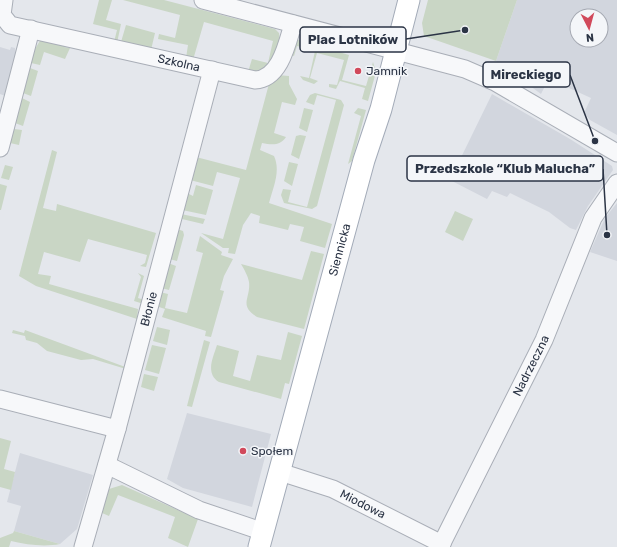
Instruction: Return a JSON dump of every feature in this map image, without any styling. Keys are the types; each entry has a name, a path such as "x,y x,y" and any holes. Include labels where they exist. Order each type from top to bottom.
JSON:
{"main road":[{"name":"Siennicka","path":"261,539 364,160 380,116 409,0"}],"street":[{"name":"Szkolna","path":"4,0 1,11 6,22 10,24 255,80 267,77 278,66 293,24"},
{"path":"203,0 479,74 617,153"},
{"path":"0,148 31,29"},
{"name":"Błonie","path":"82,547 117,429 212,70"},
{"name":"Nadrzeczna","path":"441,545 544,340 593,218 617,183"},
{"path":"0,399 117,429"},
{"path":"107,465 261,539"},
{"name":"Miodowa","path":"280,472 333,490 441,545"}],"shaded area":[{"path":"517,0 617,0 617,135 590,120 584,113 591,98 569,88 547,82 541,94 496,61"},
{"path":"0,47 10,50 11,47 15,48 17,60 8,97 0,94"},
{"path":"492,94 570,139 612,166 613,170 588,206 576,230 570,228 549,212 510,193 507,197 492,191 487,199 450,180"},
{"path":"617,203 617,261 590,252 605,218"},
{"path":"187,413 271,434 252,507 183,488 167,479"},
{"path":"20,453 93,475 77,529 60,544 14,531 21,506 7,502"}],"green space":[{"path":"99,0 112,0 106,20 121,24 117,43 114,42 117,30 93,24"},
{"path":"123,0 164,0 275,29 279,33 279,44 277,50 268,63 273,41 204,22 193,60 186,58 188,45 158,39 159,34 175,38 180,15"},
{"path":"428,0 517,0 496,61 424,36 422,23"},
{"path":"126,25 155,33 151,50 121,42"},
{"path":"41,39 65,40 64,47 70,48 65,59 44,52 40,65 31,63 35,49"},
{"path":"296,39 349,55 342,80 366,86 373,62 376,72 368,101 362,99 365,88 340,81 336,89 329,87 329,84 337,85 344,60 317,53 310,78 318,81 314,84 303,80 300,76 309,78 315,51 297,46 294,56 288,54"},
{"path":"252,59 268,63 259,73 248,72"},
{"path":"30,68 38,71 31,96 23,93"},
{"path":"277,75 289,76 289,84 297,99 295,105 282,102 274,133 286,137 284,140 276,144 262,143 260,150 274,156 276,162 276,180 269,203 332,224 325,248 300,241 304,227 290,224 288,230 259,223 260,216 251,213 243,225 235,254 228,253 229,248 223,248 201,233 223,239 240,178 217,172 213,186 190,180 196,157 246,170 270,80"},
{"path":"315,93 341,100 344,105 317,206 312,209 284,203 281,195 283,189 291,190 288,202 307,207 336,100 317,95 314,105 306,102 310,95"},
{"path":"22,98 30,102 23,126 15,123"},
{"path":"304,108 313,110 307,132 299,128"},
{"path":"358,108 366,110 352,161 348,164 361,116 354,113"},
{"path":"14,129 22,130 19,145 10,143"},
{"path":"296,136 306,136 299,159 291,155"},
{"path":"52,150 57,152 43,208 56,211 57,204 156,233 146,267 140,266 145,263 147,255 88,239 80,262 44,252 38,274 51,276 49,284 138,309 137,319 36,286 19,276"},
{"path":"289,162 298,164 292,186 284,181"},
{"path":"5,165 13,167 9,180 1,178"},
{"path":"0,184 7,186 1,210 0,210"},
{"path":"196,185 213,190 206,215 182,210 187,193 193,196"},
{"path":"455,211 473,219 463,241 445,232"},
{"path":"181,214 205,219 203,224 182,219 180,217"},
{"path":"177,229 183,231 184,235 177,261 169,259"},
{"path":"200,236 222,252 221,255 233,259 224,276 220,290 224,291 211,337 205,336 206,331 162,317 165,309 156,306 160,292 168,294 165,308 187,313 203,253 196,251"},
{"path":"311,251 324,254 304,329 257,317 251,313 247,305 249,282 241,264 302,280"},
{"path":"168,263 176,266 169,290 161,288"},
{"path":"138,273 144,276 138,298 148,301 147,305 134,301 141,277"},
{"path":"157,327 170,330 167,345 153,341"},
{"path":"13,330 24,333 25,330 128,368 126,369 93,359 81,360 47,351 37,343 26,340 25,336 12,333"},
{"path":"288,332 302,336 289,384 285,383 281,399 219,382 212,374 211,365 217,345 239,351 233,376 250,381 257,355 281,360"},
{"path":"204,340 210,342 192,407 187,406"},
{"path":"152,345 166,348 159,374 145,370"},
{"path":"144,374 158,377 154,391 141,387"},
{"path":"0,438 11,441 4,469 15,472 11,490 0,487"},
{"path":"122,485 198,519 188,547 168,538 175,517 118,495 109,516 102,513 109,489"},
{"path":"14,531 60,544 36,545 11,541 9,547 0,547 0,538 13,533"}],"place":[{"name":"Plac Lotników","path":"465,30"},
{"name":"Jamnik","path":"358,71"},
{"name":"Mireckiego","path":"595,141"},
{"name":"Przedszkole “Klub Malucha”","path":"607,235"},
{"name":"Społem","path":"243,451"}]}
